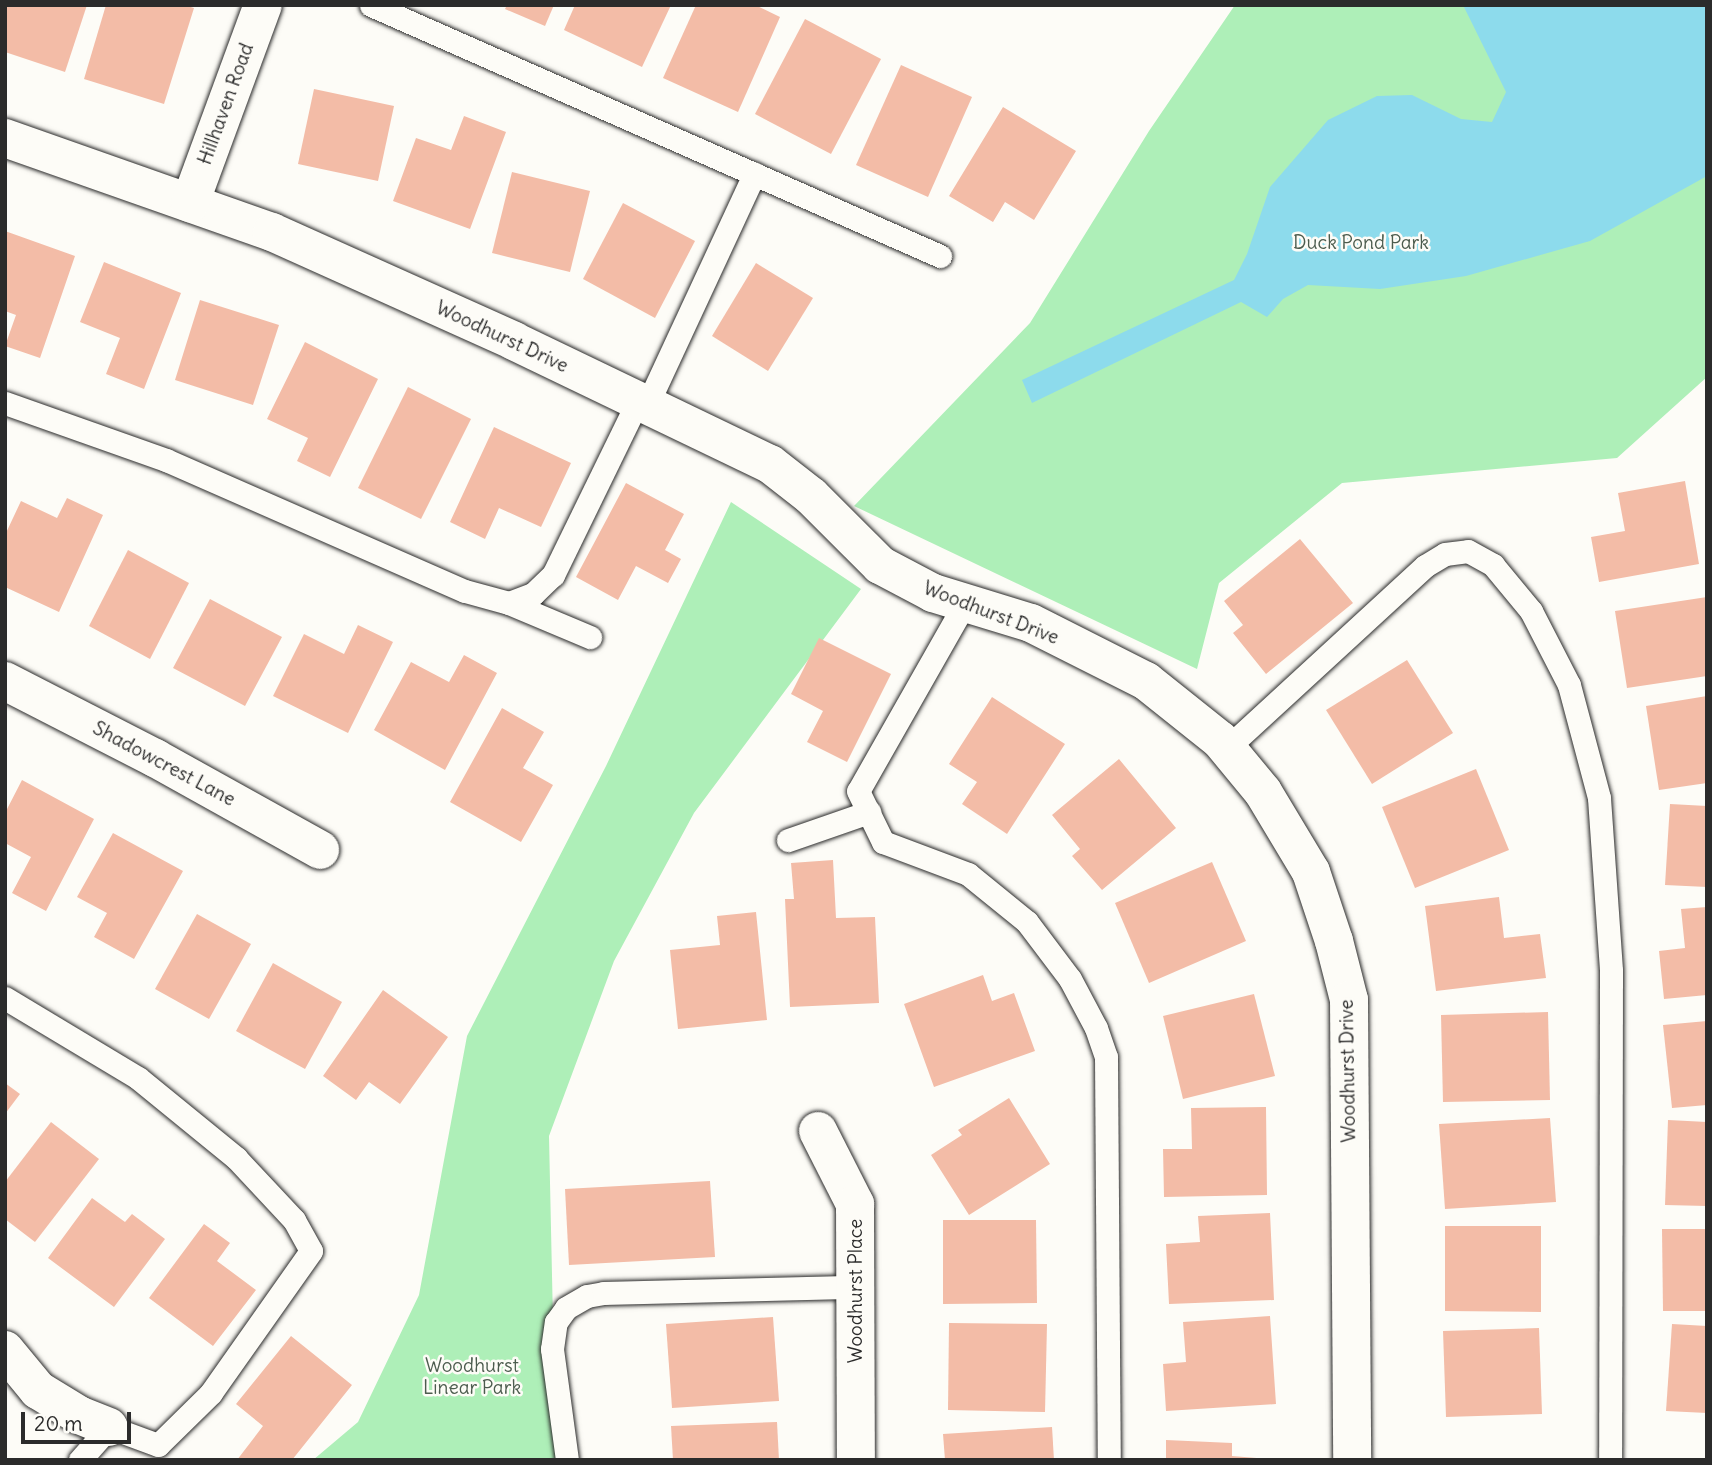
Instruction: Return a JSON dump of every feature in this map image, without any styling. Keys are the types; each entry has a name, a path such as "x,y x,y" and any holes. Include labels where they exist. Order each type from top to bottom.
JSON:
{"street":[{"name":"Hillhaven Road","path":"190,203 263,5"},
{"name":"Woodhurst Drive","path":"5,138 272,232 770,464 810,496 880,565 933,593 1031,623 1146,681 1227,748 1263,792 1311,872 1334,941 1349,1000 1352,1460"},
{"name":"Shadowcrest Lane","path":"5,681 155,758 320,849"},
{"name":"Woodhurst Place","path":"818,1131 855,1204 856,1460"},
{"path":"5,1350 38,1390 79,1415 109,1427"}],"lane":[{"path":"371,5 940,256"},
{"path":"509,603 533,594 553,575 642,403 754,174"},
{"path":"5,403 166,460 464,591 509,603 590,637"},
{"path":"1227,748 1425,566 1446,554 1468,551 1493,565 1531,611 1569,685 1599,797 1611,971 1610,1460"},
{"path":"965,603 858,790 883,842 968,874 1027,922 1070,979 1096,1028 1106,1058 1110,1460"},
{"path":"788,840 869,812"},
{"path":"5,998 138,1078 236,1158 294,1220 311,1251 211,1393 158,1446 109,1427 80,1460"},
{"path":"567,1460 552,1349 555,1322 566,1308 587,1296 604,1293 856,1287"}],"green space":[{"name":"Duck Pond Park","path":"1235,5 1707,5 1707,377 1617,458 1342,483 1219,583 1197,669 854,506 1030,323 1149,131"},
{"name":"Woodhurst Linear Park","path":"731,502 861,589 694,813 614,961 549,1136 556,1460 313,1460 358,1422 419,1295 467,1036 606,766"}],"water":[{"path":"1463,5 1707,5 1707,176 1590,241 1466,276 1380,289 1308,285 1283,299 1267,317 1241,302 1032,403 1022,380 1234,280 1247,254 1270,187 1328,120 1377,96 1412,95 1461,119 1492,122 1506,92"}],"building":[{"path":"5,5 87,5 65,72 5,52"},
{"path":"106,5 184,5 194,8 164,104 84,79"},
{"path":"507,5 554,5 545,26 505,9"},
{"path":"575,5 671,5 642,67 564,30"},
{"path":"696,5 755,5 780,17 738,112 663,78"},
{"path":"805,19 881,59 831,154 755,114"},
{"path":"901,65 972,97 928,197 856,165"},
{"path":"314,89 394,106 378,181 298,164"},
{"path":"1003,107 1076,151 1034,220 1005,202 993,222 949,196"},
{"path":"464,116 506,132 470,229 393,201 416,138 451,150"},
{"path":"512,172 590,191 570,272 492,253"},
{"path":"623,203 695,241 655,318 583,279"},
{"path":"5,231 75,256 40,358 5,346 16,315 5,311"},
{"path":"104,262 181,293 144,389 106,374 120,338 80,322"},
{"path":"756,263 813,298 768,371 712,336"},
{"path":"200,300 279,325 253,405 175,380"},
{"path":"305,342 378,379 330,477 297,461 308,438 267,419"},
{"path":"408,387 471,419 421,519 358,488"},
{"path":"494,427 571,463 541,527 499,508 485,539 450,522"},
{"path":"1685,481 1699,564 1599,582 1591,537 1625,531 1618,493"},
{"path":"626,483 684,514 665,550 681,559 668,583 636,566 618,600 576,577"},
{"path":"67,498 103,515 59,612 5,587 5,535 21,501 57,518"},
{"path":"1300,539 1353,603 1266,674 1233,633 1243,625 1224,601"},
{"path":"128,550 189,583 150,659 89,626"},
{"path":"1707,597 1707,676 1627,688 1615,611"},
{"path":"210,599 282,637 245,706 173,668"},
{"path":"358,625 393,642 348,733 273,696 304,634 344,654"},
{"path":"819,638 891,674 847,762 807,742 823,711 791,694"},
{"path":"464,655 497,673 445,770 374,730 411,662 449,682"},
{"path":"1407,660 1453,733 1372,784 1326,710"},
{"path":"1707,696 1707,783 1659,790 1646,706"},
{"path":"992,697 1065,744 1007,834 962,804 977,782 949,764"},
{"path":"502,708 544,732 523,768 553,785 521,842 450,802"},
{"path":"1119,759 1176,828 1102,890 1072,856 1080,849 1052,815"},
{"path":"1476,769 1509,850 1415,888 1382,807"},
{"path":"22,780 94,819 46,911 12,893 31,857 5,843 5,813"},
{"path":"1670,804 1707,806 1707,887 1665,885"},
{"path":"113,833 183,871 134,959 94,937 107,913 77,897"},
{"path":"833,860 836,918 875,917 879,1003 790,1007 785,899 794,899 791,863"},
{"path":"1212,862 1246,941 1149,983 1115,903"},
{"path":"1499,897 1504,938 1540,934 1546,978 1436,991 1425,906"},
{"path":"1707,907 1707,995 1664,999 1659,951 1685,948 1681,909"},
{"path":"756,912 767,1020 678,1029 670,950 720,945 717,916"},
{"path":"197,914 251,944 209,1019 155,989"},
{"path":"273,963 342,1002 305,1069 236,1031"},
{"path":"983,975 992,1001 1014,993 1035,1051 934,1087 904,1004"},
{"path":"383,990 448,1037 400,1104 369,1082 356,1100 323,1076"},
{"path":"1254,994 1275,1076 1183,1099 1163,1016"},
{"path":"1548,1012 1550,1100 1443,1102 1441,1015"},
{"path":"1707,1021 1707,1105 1672,1108 1663,1025"},
{"path":"5,1083 20,1094 5,1114"},
{"path":"1009,1098 1050,1164 969,1215 931,1155 962,1135 958,1130"},
{"path":"1266,1107 1267,1195 1164,1197 1163,1149 1192,1149 1191,1108"},
{"path":"1550,1118 1556,1202 1445,1209 1439,1124"},
{"path":"1668,1120 1707,1122 1707,1206 1665,1205"},
{"path":"51,1122 99,1159 35,1242 5,1219 5,1182"},
{"path":"710,1181 715,1257 569,1265 565,1189"},
{"path":"92,1198 125,1222 132,1214 165,1239 114,1307 48,1258"},
{"path":"1270,1213 1274,1300 1169,1304 1166,1244 1200,1242 1198,1216"},
{"path":"943,1220 1036,1220 1037,1303 943,1304"},
{"path":"204,1224 230,1243 217,1261 256,1290 213,1346 149,1298"},
{"path":"1445,1226 1541,1226 1541,1312 1445,1311"},
{"path":"1662,1229 1707,1229 1707,1311 1663,1311"},
{"path":"1270,1316 1276,1404 1166,1411 1163,1364 1186,1362 1183,1322"},
{"path":"773,1317 779,1401 672,1408 666,1324"},
{"path":"949,1323 1047,1324 1045,1412 948,1410"},
{"path":"1672,1324 1707,1326 1707,1413 1666,1411"},
{"path":"1539,1328 1542,1414 1446,1417 1443,1331"},
{"path":"291,1336 352,1385 292,1460 237,1460 263,1426 236,1404"},
{"path":"777,1422 779,1460 673,1460 671,1426"},
{"path":"1052,1427 1054,1460 945,1460 943,1434"},
{"path":"1166,1440 1232,1443 1232,1456 1280,1460 1166,1460"}]}
